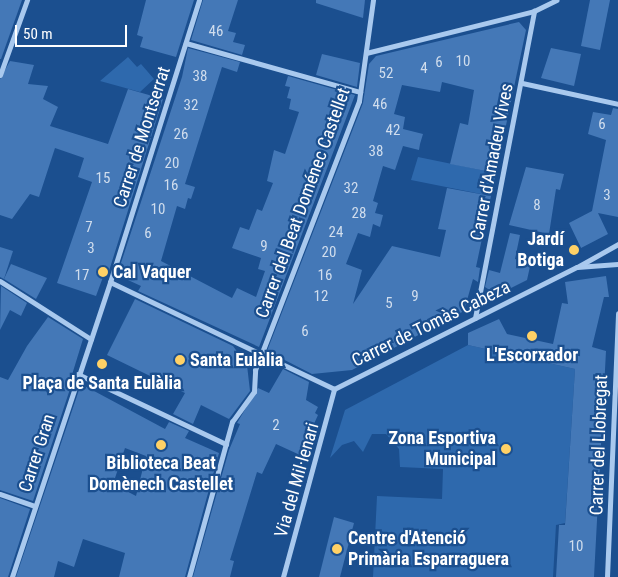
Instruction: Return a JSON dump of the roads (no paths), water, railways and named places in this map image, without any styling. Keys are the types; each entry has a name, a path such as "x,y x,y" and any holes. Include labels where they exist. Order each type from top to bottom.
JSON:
{"street":[{"path":"0,75 27,0"},
{"name":"Carrer de Montserrat","path":"110,282 199,0"},
{"name":"Carrer del Beat Doménec Castellet","path":"261,355 360,92 373,0"},
{"path":"366,53 534,11 557,0"},
{"name":"Carrer d'Amadeu Vives","path":"475,318 522,83 534,11"},
{"path":"186,43 360,92"},
{"path":"522,83 618,104"},
{"path":"577,268 618,244"},
{"name":"Carrer de Tomàs Cabeza","path":"334,389 577,268 618,264"},
{"path":"0,281 91,339 110,282 334,389"},
{"name":"Carrer del Llobregat","path":"607,577 618,313"},
{"name":"Carrer Gran","path":"12,577 91,339"},
{"path":"189,577 235,416 254,392 255,370 261,355"},
{"path":"78,374 226,444"},
{"name":"Via del Mil·lenari","path":"284,577 334,389"},
{"path":"0,494 35,506"}],"place":[{"name":"Jardí Botiga","path":"574,250"},
{"name":"Cal Vaquer","path":"103,272"},
{"name":"L'Escorxador","path":"532,336"},
{"name":"Santa Eulàlia","path":"180,360"},
{"name":"Plaça de Santa Eulàlia","path":"102,364"},
{"name":"Biblioteca Beat Domènech Castellet","path":"161,445"},
{"name":"Zona Esportiva Municipal","path":"506,449"},
{"name":"Centre d'Atenció Primària Esparraguera","path":"337,549"}]}
